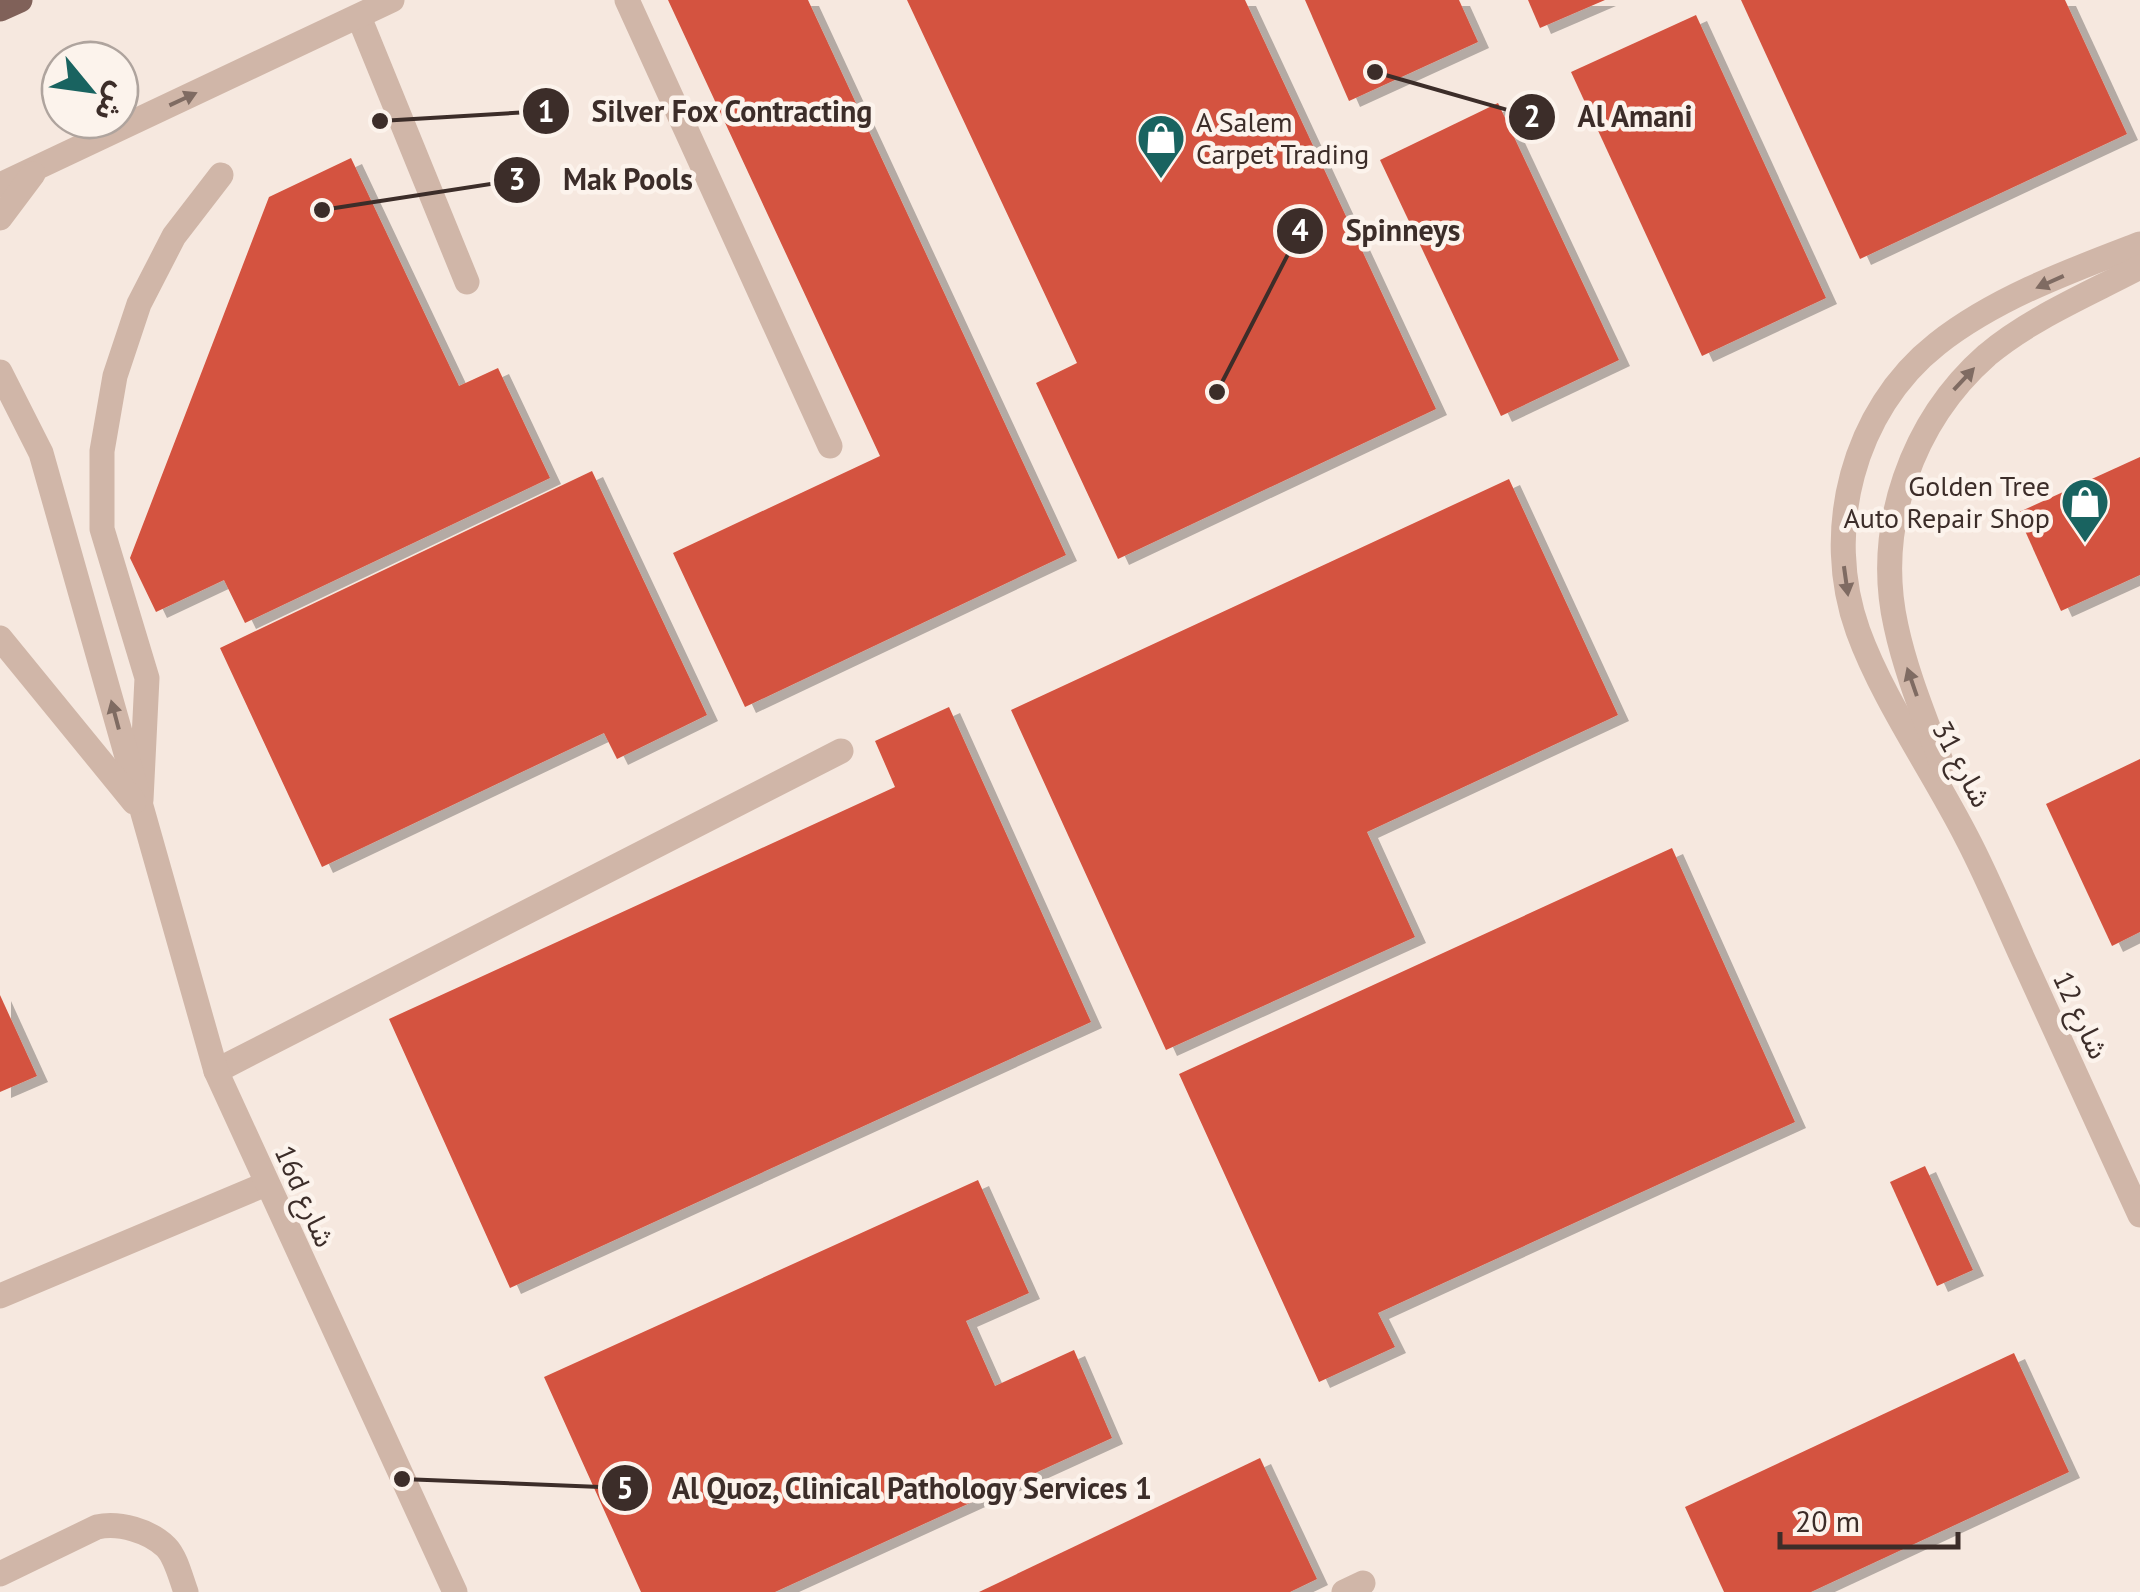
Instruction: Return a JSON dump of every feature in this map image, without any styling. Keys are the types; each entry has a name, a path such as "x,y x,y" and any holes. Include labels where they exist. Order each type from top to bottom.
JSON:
{"main road":[{"path":"0,9 20,0"}],"street":[{"path":"0,185 392,0"},
{"path":"628,0 830,446"},
{"path":"359,16 467,282"},
{"path":"0,218 42,165"},
{"path":"140,810 148,678 102,528 102,451 115,376 139,304 174,236 220,175"},
{"name":"شارع 31","path":"1968,840 1858,631 1847,592 1843,553 1844,514 1852,476 1884,403 1936,344 2004,303 2140,244"},
{"name":"شارع 31","path":"1968,840 1895,623 1891,537 1899,496 1913,456 1958,383 2024,329 2140,267"},
{"name":"16d شارع","path":"0,372 9,406 41,453 216,1071 454,1592"},
{"name":"16d شارع","path":"0,638 140,810"},
{"path":"216,1071 841,751"},
{"name":"شارع 12","path":"1968,840 2140,1216"},
{"path":"0,1296 266,1184"},
{"path":"0,1574 97,1526 112,1524 167,1548 186,1592"},
{"path":"0,1583 4,1592"}],"building":[{"path":"668,0 808,0 1066,555 745,707 673,553 880,456"},
{"name":"A Salem Carpet Trading","path":"907,0 1245,0 1436,409 1118,559 1036,383 1077,363"},
{"path":"1305,0 1459,0 1478,42 1349,101"},
{"path":"1528,0 1605,0 1540,28"},
{"path":"1741,0 2065,0 2127,134 1860,259"},
{"path":"1696,15 1826,298 1702,356 1571,72"},
{"path":"1498,103 1619,360 1501,416 1380,160"},
{"path":"351,158 459,386 498,368 550,478 245,623 224,580 156,612 130,558 269,197"},
{"name":"Golden Tree Auto Repair Shop","path":"2140,457 2140,575 2061,611 2017,513"},
{"path":"592,471 707,715 617,759 604,733 322,867 220,648"},
{"path":"1509,479 1618,715 1367,832 1415,937 1166,1050 1011,710"},
{"path":"949,707 1091,1022 510,1288 389,1019 895,787 875,741"},
{"path":"2140,759 2140,932 2112,946 2046,804"},
{"path":"1672,848 1795,1122 1378,1313 1395,1347 1319,1382 1179,1074"},
{"path":"0,995 37,1076 0,1092"},
{"path":"1925,1166 1973,1270 1937,1286 1890,1182"},
{"path":"978,1180 1029,1293 966,1321 995,1386 1074,1350 1112,1438 775,1592 641,1592 544,1377"},
{"path":"2014,1353 2069,1472 1811,1592 1724,1592 1685,1507"},
{"path":"1260,1458 1317,1579 1290,1592 979,1592"}],"place":[{"name":"Al Amani","path":"1375,72"},
{"name":"Silver Fox Contracting","path":"380,121"},
{"name":"A Salem Carpet Trading","path":"1161,180"},
{"name":"Mak Pools","path":"322,210"},
{"name":"Spinneys","path":"1217,392"},
{"name":"Golden Tree Auto Repair Shop","path":"2085,544"},
{"name":"Al Quoz, Clinical Pathology Services 1","path":"402,1479"}]}
